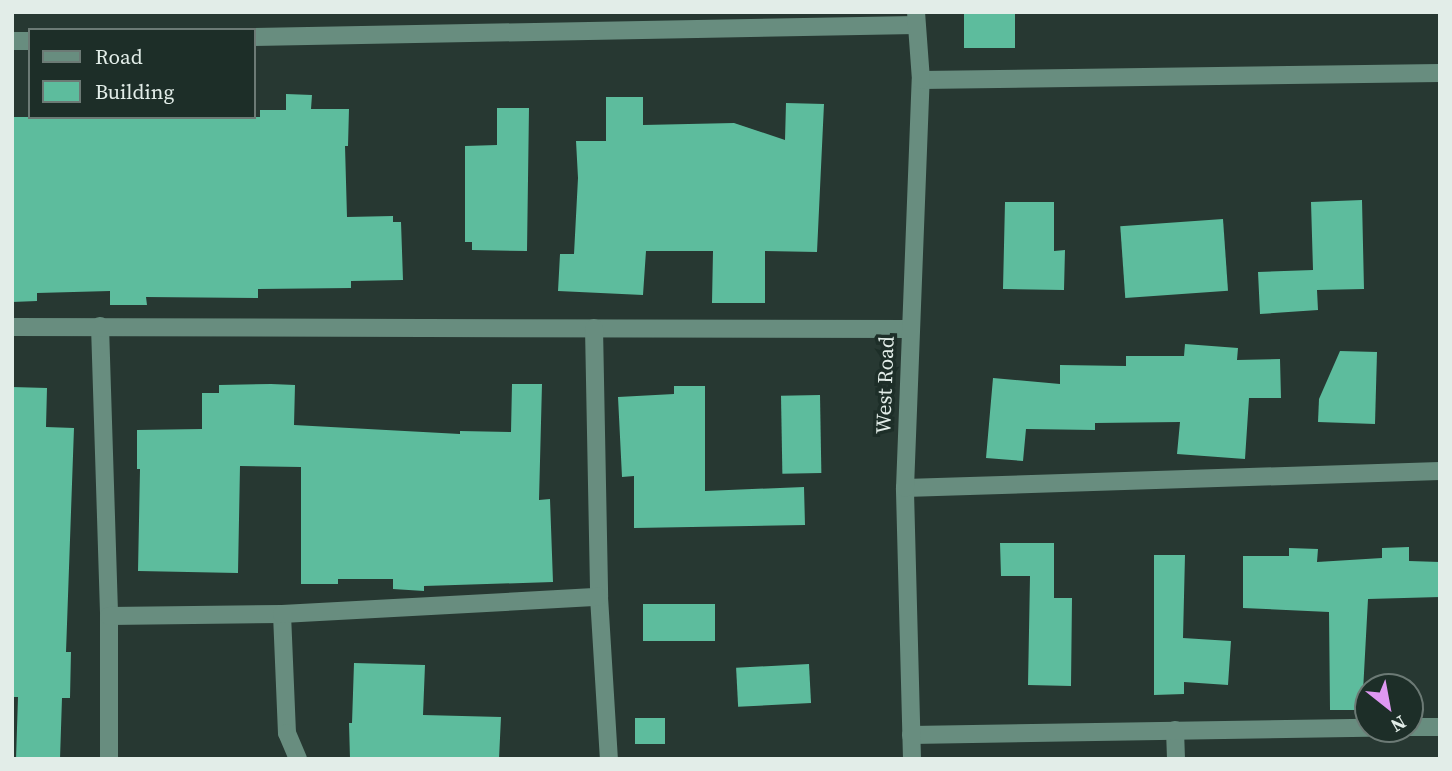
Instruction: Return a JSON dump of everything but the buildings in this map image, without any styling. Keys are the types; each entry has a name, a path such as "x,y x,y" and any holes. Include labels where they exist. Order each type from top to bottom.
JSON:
{"street":[{"path":"256,37 916,19"},
{"name":"West Road","path":"912,759 905,488 909,329 921,80 916,19"},
{"path":"921,80 1440,74"},
{"path":"100,326 109,616 109,759"},
{"path":"12,327 909,329"},
{"path":"594,328 599,597 609,759"},
{"path":"905,488 1440,471"},
{"path":"109,616 282,614 599,597"},
{"path":"282,614 287,733 298,759"},
{"path":"911,735 1354,728"},
{"path":"1175,730 1176,759"}]}
